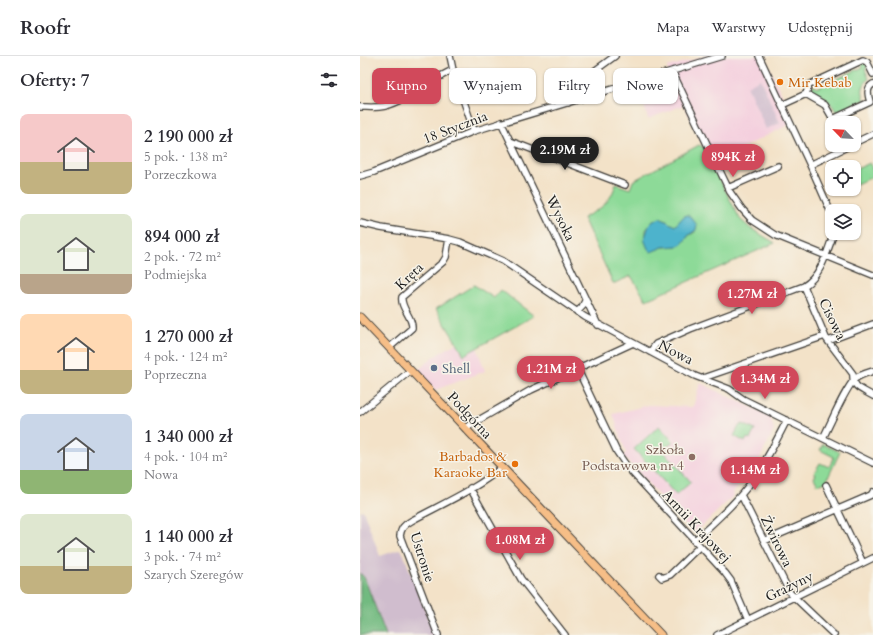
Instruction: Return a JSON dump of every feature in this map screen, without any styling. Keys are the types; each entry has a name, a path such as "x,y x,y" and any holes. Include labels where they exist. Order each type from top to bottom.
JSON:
{"main road":[{"name":"Podgórna","path":"360,317 661,635"}],"street":[{"path":"450,56 453,68"},
{"path":"598,68 615,56"},
{"name":"18 Stycznia","path":"678,69 722,56"},
{"path":"760,56 827,204"},
{"path":"782,105 806,94 809,85 863,60 868,62 873,74"},
{"path":"360,107 385,106 405,98 449,72"},
{"path":"678,84 728,188 742,209 752,220 762,228 775,235 873,275"},
{"path":"806,94 825,106 833,119 870,102 868,92 873,84"},
{"path":"465,104 474,131"},
{"name":"18 Stycznia","path":"360,176 374,172 474,131 565,104"},
{"name":"Wysoka","path":"502,122 599,325"},
{"path":"861,140 873,134"},
{"path":"510,141 625,185"},
{"path":"810,165 837,152"},
{"path":"728,188 778,166"},
{"name":"Nowa","path":"360,223 449,239 460,242 503,261 577,312 599,325 650,352 729,390 743,399 873,463"},
{"name":"Kręta","path":"389,348 412,328 412,323 402,301 402,296 443,262 446,257 449,239"},
{"path":"650,352 656,344 690,329 811,282 817,275 831,240"},
{"name":"Cisowa","path":"804,286 827,338 853,374 853,381 856,386 873,396"},
{"path":"577,312 582,307 586,299"},
{"path":"703,378 873,324"},
{"path":"465,428 531,390 634,343"},
{"name":"Armii Krajowej","path":"577,368 617,452 628,468 725,573 731,581 748,620"},
{"path":"360,412 410,371"},
{"path":"824,438 847,390 853,381 857,377 873,371"},
{"path":"694,541 741,495 751,483 768,458 786,420"},
{"name":"Ustronie","path":"438,635 400,536 401,530 403,526 411,521 470,488 502,467"},
{"path":"826,485 863,563"},
{"path":"470,488 521,579 566,635"},
{"path":"764,541 871,495 873,492"},
{"name":"Żwirowa","path":"741,495 790,593 834,635"},
{"path":"659,576 662,578 670,575 700,546"},
{"name":"Grażyny","path":"717,635 873,558"}],"shaded area":[{"path":"707,56 764,56 794,122 712,163 684,105 648,119 644,104 678,104 678,68 667,67"},
{"path":"760,79 780,123 766,129 747,86"},
{"path":"456,343 464,355 477,348 485,371 435,390 417,371 432,358"},
{"name":"Szkoła Podstawowa nr 4","path":"700,383 770,416 774,430 760,458 733,493 734,495 696,532 692,532 623,456 626,453 613,414 649,405 693,407"},
{"path":"363,510 380,556 401,549 435,635 386,635 364,577 360,573 360,511"}],"green space":[{"path":"866,63 868,67 865,69 869,79 863,88 865,100 836,112 830,103 823,97 817,93 814,96 811,94 810,91 815,85 816,88 863,67 861,64"},
{"path":"699,145 703,147 740,219 750,228 775,243 646,300 631,276 613,283 583,218 604,205 610,197 616,184 630,189 633,181","holes":["688,215 694,221 695,232 689,235 682,244 678,246 663,247 655,250 644,239 646,230 654,220 665,220 675,226"]},
{"path":"870,163 873,171 873,177 861,182 861,167"},
{"path":"474,285 494,298 501,290 534,316 464,355 436,309"},
{"path":"743,424 755,430 750,439 747,438 745,442 734,436 739,426"},
{"path":"659,426 673,441 663,451 691,482 676,495 634,449"},
{"path":"823,444 840,452 826,482 818,485 814,478 816,474 814,473 820,463 829,467 834,457 820,450"},
{"path":"360,573 364,577 386,635 360,635"}],"water":[{"path":"688,215 697,225 696,230 689,235 682,244 678,246 663,247 651,252 648,249 644,239 652,222 660,218 675,226 684,216"}],"place":[{"name":"Mir Kebab","path":"780,82"},
{"name":"Shell","path":"434,368"},
{"name":"Szkoła Podstawowa nr 4","path":"692,457"},
{"name":"Barbados & Karaoke Bar","path":"515,464"}]}
